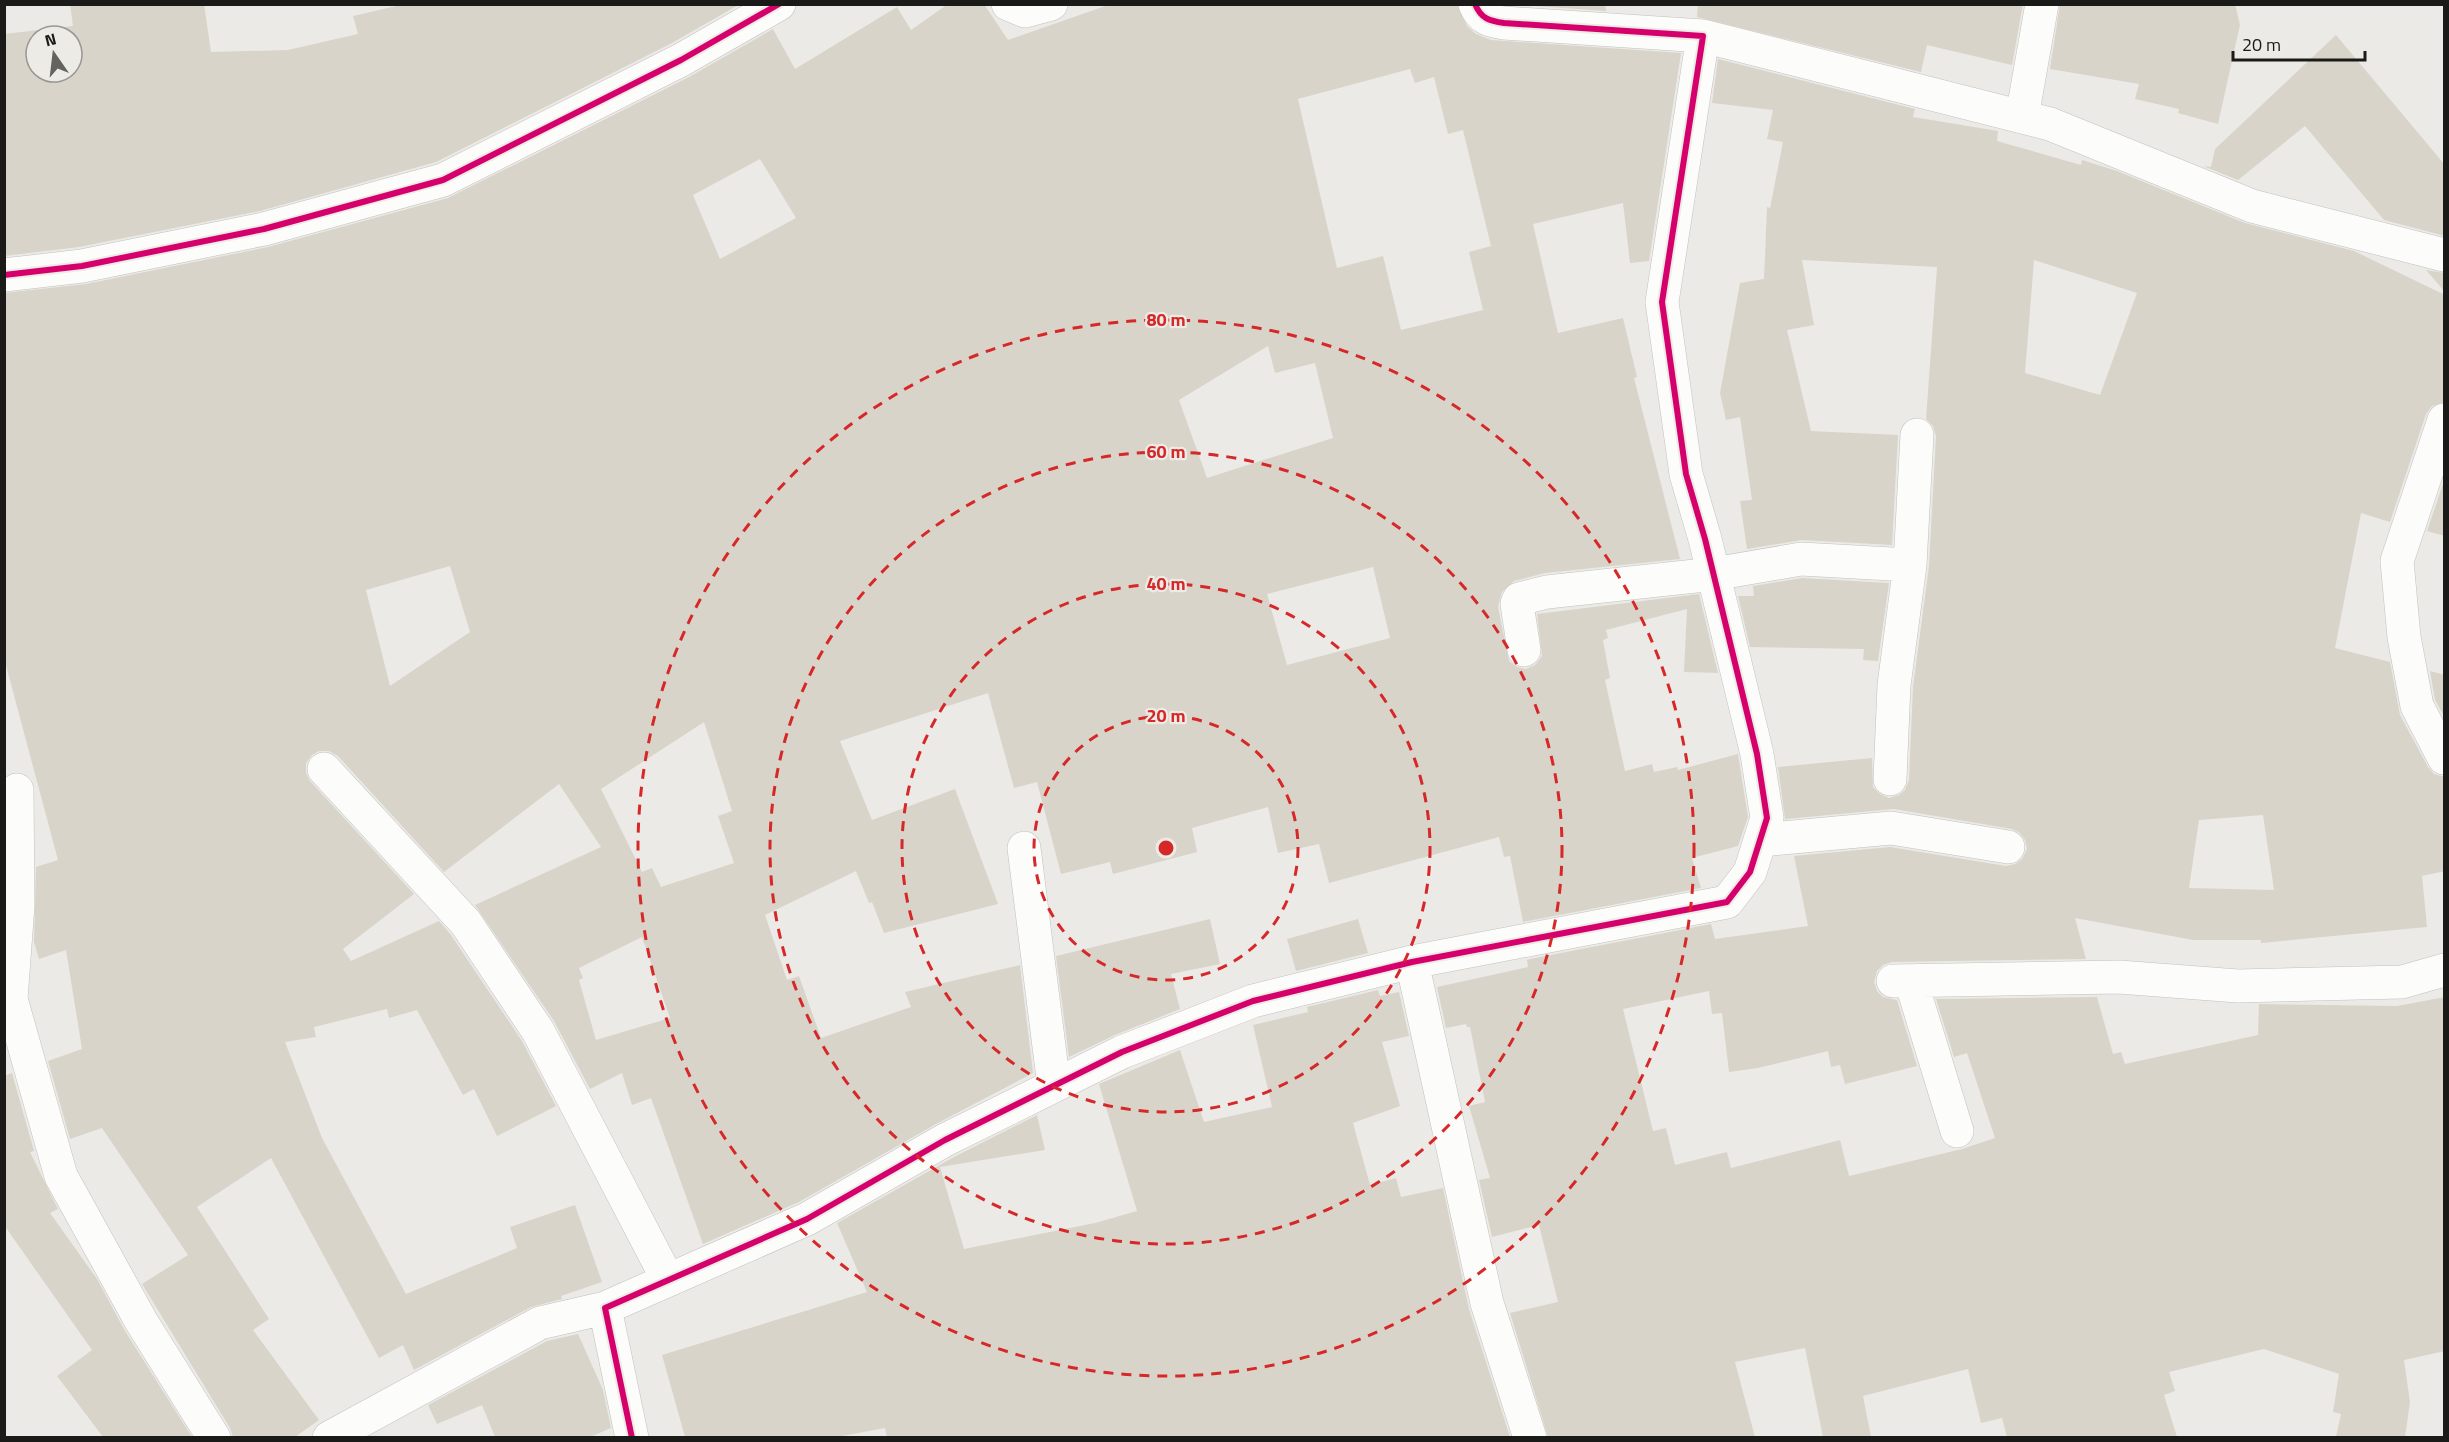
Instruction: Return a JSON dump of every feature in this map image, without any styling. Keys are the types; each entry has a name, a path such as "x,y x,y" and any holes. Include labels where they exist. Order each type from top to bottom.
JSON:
{"street":[{"path":"4,275 82,266 264,229 442,180 681,60 779,4"},
{"path":"1008,4 1025,11 1051,4"},
{"path":"1475,4 1479,13 1488,21 1703,36 2050,124 2253,206 2445,255"},
{"path":"2022,117 2042,4"},
{"path":"328,1437 406,1398 540,1323 605,1308 807,1219 945,1140 1122,1052 1253,1001 1412,962 1727,902 1750,872 1767,818 1757,754 1714,574 1686,474 1662,302 1703,36"},
{"path":"2445,420 2397,561 2404,637 2417,706 2445,758"},
{"path":"1890,779 1894,685 1910,565 1917,435"},
{"path":"1524,650 1517,611 1519,599 1547,592 1714,574 1801,559 1910,565"},
{"path":"324,769 473,933 538,1031 668,1280"},
{"path":"17,790 18,905 11,999 61,1176 141,1321 214,1437"},
{"path":"1760,840 1891,828 2008,847"},
{"path":"1024,848 1054,1086"},
{"path":"1412,962 1486,1303 1530,1437"},
{"path":"1956,1131 1902,981 2119,977 2238,986 2402,982 2445,970"},
{"path":"605,1308 633,1437"}],"building":[{"path":"70,4 204,4 211,52 288,50 358,34 353,16 405,4 740,4 672,43 436,162 260,211 79,247 4,256 4,34 24,32 24,84 84,84 84,24 73,24"},
{"path":"948,4 984,4 1008,40 1111,4 1457,4 1467,26 1476,34 1491,40 1681,53 1649,261 1630,263 1623,203 1533,224 1558,333 1623,318 1637,377 1634,378 1680,559 1545,573 1514,581 1502,592 1498,607 1509,661 1517,667 1526,669 1535,665 1542,656 1537,614 1699,594 1718,673 1684,672 1687,609 1606,630 1608,638 1603,640 1610,678 1605,680 1625,771 1652,764 1654,772 1677,767 1678,770 1738,754 1748,817 1738,846 1692,858 1701,888 1523,922 1510,856 1504,857 1499,837 1329,883 1319,844 1278,853 1268,807 1192,828 1197,852 1113,874 1110,862 1061,874 1037,782 1014,788 988,693 840,741 872,820 955,789 998,904 884,933 872,902 869,903 856,871 765,915 787,980 799,976 821,1038 911,1007 905,992 1020,965 1033,1073 936,1124 799,1202 703,1244 651,1098 632,1105 622,1073 590,1089 554,1021 475,905 601,847 559,784 444,872 338,756 329,751 319,751 312,755 306,763 306,773 310,781 414,894 343,949 351,961 439,921 451,935 522,1041 556,1106 497,1136 474,1089 463,1095 417,1010 389,1018 387,1009 314,1027 316,1037 285,1042 322,1138 406,1294 517,1248 510,1227 575,1205 602,1282 561,1296 562,1299 531,1307 414,1370 403,1345 379,1358 271,1158 197,1207 269,1319 253,1330 319,1420 295,1437 233,1437 230,1428 142,1284 188,1255 102,1128 70,1139 48,1061 82,1049 66,950 39,959 34,942 36,867 58,860 4,658 4,293 86,284 268,247 448,198 689,77 773,29 795,69 897,7 911,30","holes":["1410,69 1415,83 1434,77 1448,134 1463,130 1491,246 1469,252 1483,310 1401,330 1383,256 1337,268 1298,99","760,159 796,218 720,259 693,195","1268,346 1275,373 1315,363 1333,438 1207,478 1179,400","450,566 470,632 390,686 366,590","1373,567 1390,638 1287,665 1267,594","704,722 732,811 718,816 734,863 661,887 652,868 642,872 601,789","642,937 670,1018 596,1040 579,980 583,978 579,968"]},
{"path":"1508,4 1605,4 1606,11"},
{"path":"1698,4 2023,4 2012,65 1927,45 1921,72 1697,17"},
{"path":"2060,4 2235,4 2240,25 2218,124 2178,113 2179,109 2135,99 2139,84 2050,69"},
{"path":"2336,35 2445,165 2445,236 2384,220 2305,126 2238,180 2203,166 2211,167 2215,149"},
{"path":"1718,59 1915,109 1913,117 1998,131 1997,141 2081,165 2082,160 2117,171 2245,223 2354,251 2445,295 2445,402 2432,406 2426,414 2390,522 2361,513 2335,648 2390,662 2400,715 2428,767 2434,774 2445,777 2445,871 2422,876 2427,927 2261,943 2261,940 2193,940 2075,918 2086,959 1892,962 1883,965 1877,971 1874,982 1877,991 1883,997 1897,1000 1917,1066 1845,1084 1840,1065 1831,1067 1828,1051 1758,1068 1729,1072 1722,1013 1712,1014 1709,991 1623,1009 1653,1131 1666,1128 1675,1165 1727,1152 1731,1168 1840,1140 1849,1176 1962,1149 1995,1138 1967,1053 1954,1057 1936,999 2097,997 2113,1054 2121,1052 2125,1064 2258,1035 2259,1004 2397,1006 2445,997 2445,1351 2404,1360 2410,1402 2405,1437 2336,1437 2341,1414 2333,1412 2339,1374 2264,1349 2169,1372 2175,1391 2164,1395 2177,1437 2007,1437 2002,1418 1981,1423 1968,1369 1863,1396 1871,1437 1823,1437 1805,1348 1735,1362 1755,1437 1548,1437 1510,1313 1558,1302 1539,1225 1492,1237 1479,1180 1490,1178 1469,1106 1485,1102 1470,1027 1466,1024 1446,1028 1437,987 1528,967 1527,960 1530,959 1711,924 1715,939 1808,926 1794,856 1890,847 2006,866 2022,859 2027,849 2020,833 2012,829 1894,809 1785,819 1778,767 1872,758 1873,787 1880,794 1889,798 1905,790 1909,780 1913,687 1929,566 1936,436 1933,426 1926,419 1937,267 1802,260 1814,325 1787,330 1811,431 1898,435 1892,545 1802,540 1747,549 1740,501 1752,500 1740,417 1726,420 1720,393 1740,283 1764,279 1767,207 1770,208 1783,142 1767,139 1773,110 1712,103","holes":["2034,260 2137,293 2100,395 2025,373","2263,815 2274,890 2189,888 2199,820"]},
{"path":"2426,270 2445,273 2445,292"},
{"path":"2445,478 2445,536 2427,531"},
{"path":"1802,578 1889,583 1878,661 1863,660 1864,649 1750,647 1738,596 1754,596 1753,586"},
{"path":"2430,671 2445,675 2445,718 2435,700"},
{"path":"1210,919 1220,964 1171,974 1180,1009 1115,1035 1069,1057 1056,956"},
{"path":"1358,919 1368,953 1296,971 1287,939"},
{"path":"1378,990 1380,996 1399,992 1409,1036 1382,1042 1400,1106 1353,1123 1370,1185 1396,1178 1401,1197 1443,1188 1469,1309 1510,1437 887,1437 885,1428 837,1437 685,1437 662,1355 867,1292 837,1223 954,1157 1037,1115 1045,1150 940,1167 964,1249 1095,1223 1137,1211 1099,1084 1180,1050 1204,1122 1272,1107 1253,1025 1308,1012 1307,1007"},
{"path":"12,1073 34,1151 30,1152 58,1209 50,1213 97,1279 125,1331 192,1437 103,1437 57,1376 92,1350 4,1225 4,1076"},
{"path":"578,1334 603,1390 611,1428 590,1437 495,1437 482,1405 437,1424 428,1405 547,1341"}],"cycle path":[{"path":"4,275 82,266 264,229 443,180 681,60 779,4"},
{"path":"632,1438 605,1308 807,1219 945,1140 1122,1052 1253,1001 1412,962 1727,902 1750,872 1767,818 1757,754 1705,539 1686,474 1662,302 1703,36 1504,23 1486,18 1475,4"}]}
